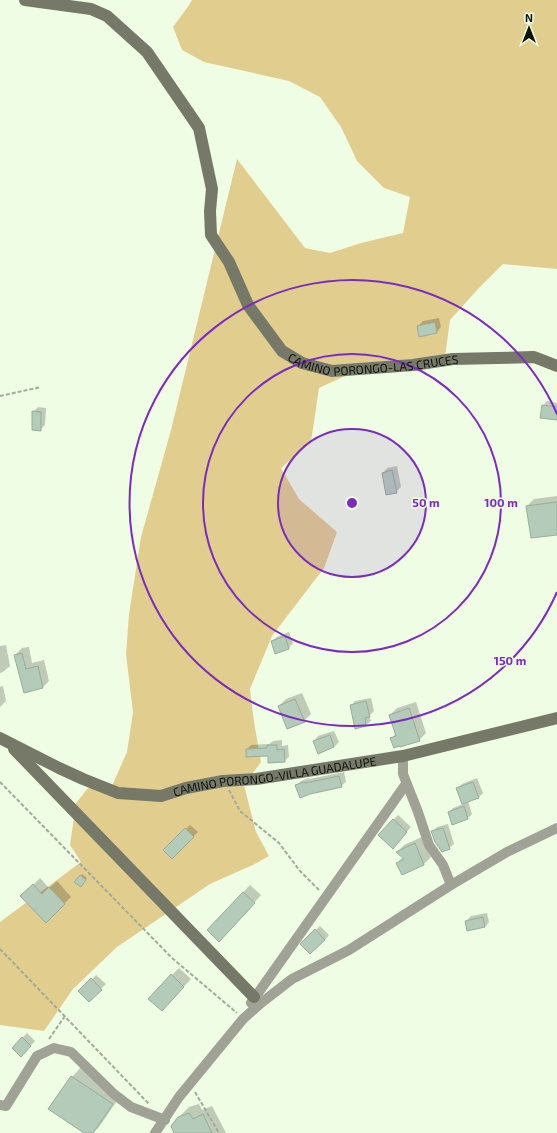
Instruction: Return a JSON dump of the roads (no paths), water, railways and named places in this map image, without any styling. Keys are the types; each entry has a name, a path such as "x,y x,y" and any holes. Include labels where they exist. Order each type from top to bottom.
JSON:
{"street":[{"name":"CAMINO PORONGO-LAS CRUCES","path":"25,0 92,9 107,16 147,52 199,128 212,189 210,211 211,235 229,262 248,306 282,351 302,363 332,371 412,365 453,359 534,357 557,366"},
{"name":"CAMINO PORONGO-VILLA GUADALUPE","path":"3,739 59,768 118,793 161,796 186,788 223,781 256,779 403,756 557,718"},
{"path":"3,739 254,997"},
{"path":"403,756 403,774 406,784 429,844 443,865 452,885"},
{"path":"243,1019 254,997 406,784"},
{"path":"155,1133 179,1097 243,1019 292,979 350,950 507,852 557,828"},
{"path":"0,1105 6,1106 37,1056 54,1048 71,1052 114,1094 132,1107 165,1120"}]}
